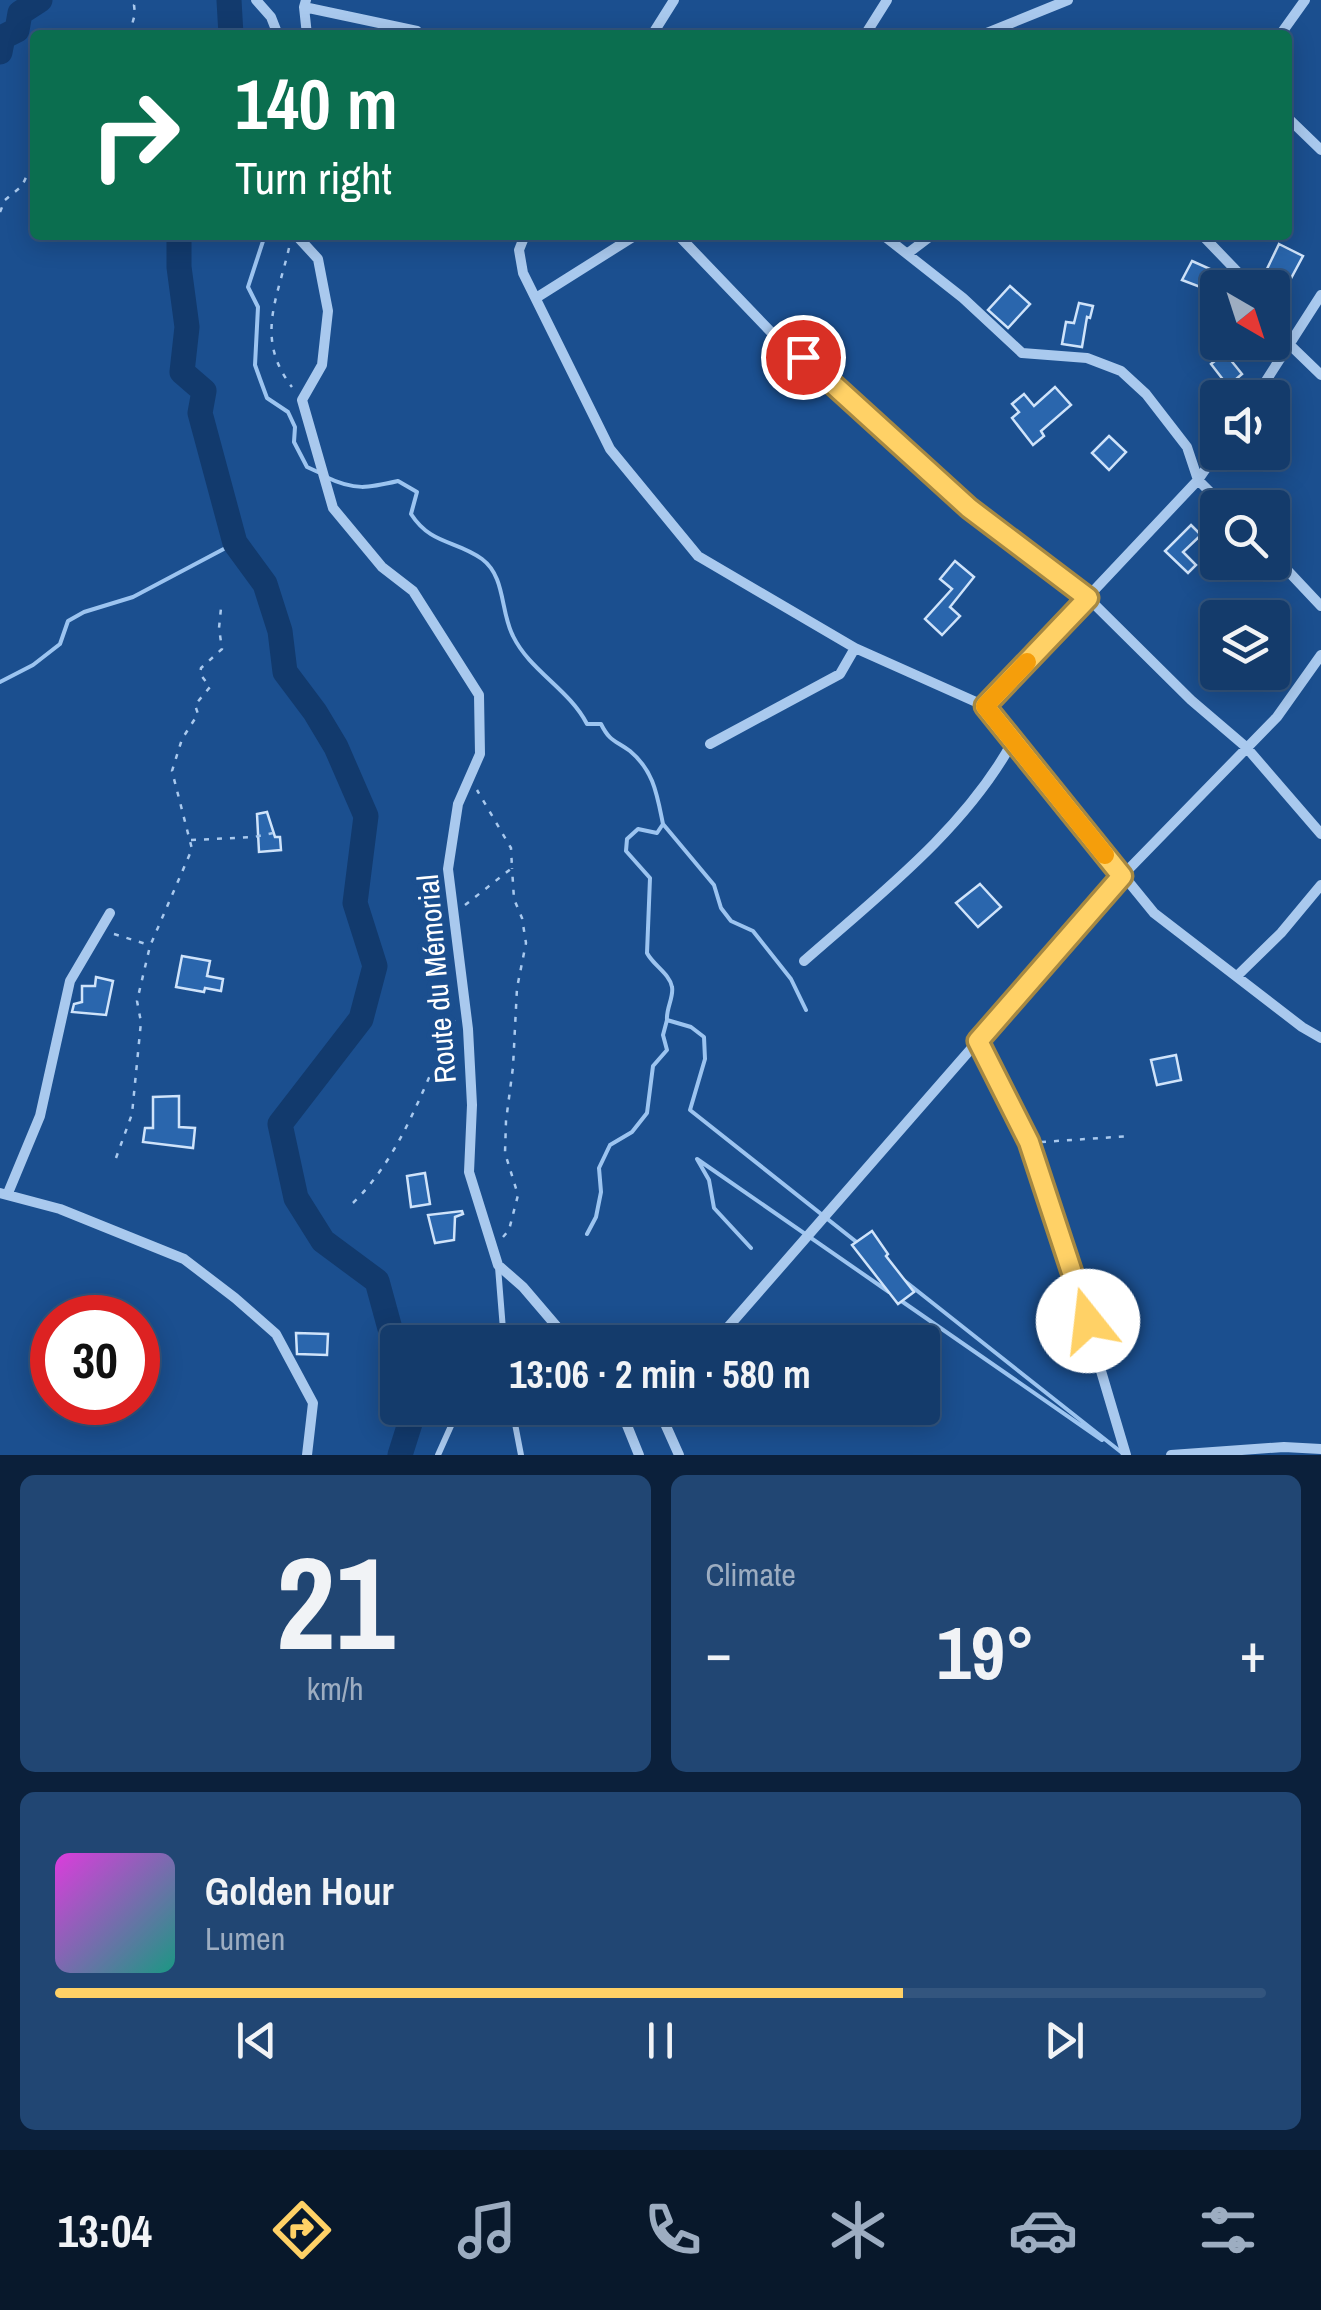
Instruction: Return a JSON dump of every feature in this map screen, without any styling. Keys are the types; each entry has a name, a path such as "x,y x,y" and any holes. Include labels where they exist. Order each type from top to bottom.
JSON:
{"street":[{"path":"256,0 271,17 276,30"},
{"path":"655,30 674,0"},
{"path":"868,30 888,0"},
{"path":"994,30 1068,0"},
{"path":"1284,30 1305,0"},
{"path":"307,30 305,4 413,30"},
{"path":"1292,122 1321,150"},
{"path":"299,240 318,259 328,310 322,365 302,400"},
{"path":"522,240 518,250 523,272 610,449 698,556 855,648 985,706 1154,913 1321,1038"},
{"path":"536,298 628,240"},
{"path":"683,240 770,330 969,508 1088,598 1191,700 1246,747 1321,834"},
{"path":"890,240 963,298 1022,353 1087,358 1121,371 1146,394 1187,448 1198,480 1208,490"},
{"path":"908,254 926,240"},
{"path":"1207,240 1236,270"},
{"path":"1290,342 1321,295"},
{"path":"1290,345 1321,376"},
{"name":"Route du Mémorial","path":"302,400 332,508 382,568 413,591 479,695 480,754 458,804 448,868 472,1105 469,1172 498,1265 555,1325"},
{"path":"985,706 1205,470"},
{"path":"1290,573 1321,606"},
{"path":"710,744 840,674 855,648"},
{"path":"730,1325 1122,876 1277,717 1321,654"},
{"path":"804,961 927,849 992,780 1013,741"},
{"path":"1237,976 1282,933 1321,885"},
{"path":"110,913 70,981 40,1116 4,1193 104,1226 184,1259 209,1276 276,1334 313,1403 307,1455"},
{"path":"978,1041 1029,1142 1072,1266 1126,1455"},
{"path":"627,1425 639,1455"},
{"path":"665,1425 678,1455"},
{"path":"1172,1455 1284,1447 1321,1449"}],"lane":[{"path":"498,1265 504,1325"},
{"path":"438,1455 451,1425"},
{"path":"515,1425 521,1455"}],"path":[{"path":"130,30 134,4 139,0"},
{"path":"0,212 5,200 22,186 30,169"},
{"path":"293,240 269,332 282,373 302,400"},
{"path":"116,1158 132,1114 141,1022 137,1001 150,946 192,849 172,771 182,739 198,714 195,705 210,687 200,674 201,668 222,649 221,608"},
{"path":"470,780 511,848 514,899 526,943 517,988 514,1067 506,1121 505,1153 518,1195 509,1230 493,1249"},
{"path":"191,840 273,833"},
{"path":"453,912 512,868"},
{"path":"100,930 150,946"},
{"path":"353,1203 375,1181 408,1126 464,1000"},
{"path":"1029,1142 1131,1136"}],"building":[{"path":"1279,244 1303,256 1290,280 1290,270 1266,270"},
{"path":"1192,261 1212,270 1200,270 1200,287 1182,280"},
{"path":"1010,286 1030,304 1008,328 988,310"},
{"path":"1079,303 1093,306 1082,347 1062,344 1066,322 1074,323"},
{"path":"1231,360 1242,374 1235,380 1223,380 1211,364"},
{"path":"1055,387 1071,405 1041,431 1044,436 1033,445 1012,418 1019,412 1012,404 1024,394 1034,406"},
{"path":"1109,436 1126,452 1109,470 1092,453"},
{"path":"1191,525 1200,534 1183,552 1196,565 1188,573 1165,551"},
{"path":"955,561 974,577 950,607 960,616 942,635 925,619 952,589 940,579"},
{"path":"267,812 275,837 280,837 281,850 259,852 257,814"},
{"path":"980,884 1001,907 978,927 956,903"},
{"path":"182,956 210,961 207,976 223,979 221,991 176,987"},
{"path":"96,977 113,981 106,1015 72,1012 74,1004 82,1002 82,986 95,986"},
{"path":"1176,1055 1181,1080 1157,1085 1151,1060"},
{"path":"179,1096 179,1127 195,1128 193,1148 143,1142 145,1128 153,1128 153,1097"},
{"path":"425,1173 430,1204 411,1207 407,1176"},
{"path":"462,1211 455,1217 454,1240 435,1243 428,1215"},
{"path":"872,1231 914,1292 898,1304 852,1245"},
{"path":"296,1333 328,1334 327,1355 297,1354"}],"waterway":[{"path":"0,52 3,37 17,30 20,13 40,0"},
{"path":"229,0 231,30"},
{"path":"179,240 187,327 182,372 204,391 200,413 235,543 265,584 280,631 285,672 336,747 366,816 355,903 375,966 361,1019 280,1124 296,1198 323,1241 377,1281 389,1325"},
{"path":"263,240 248,287 258,307 255,365 267,398 288,412 295,427 294,442 307,467 318,472"},
{"path":"326,477 362,487 398,481 417,492 411,514 419,524 435,537 472,553 490,566 513,636 529,660 570,700 587,724 601,724 610,738 630,751 644,767 653,784 663,824 657,833 638,829 627,839 626,851 650,878 647,953 671,982 667,1020 691,1027 704,1037 705,1059 690,1110 859,1244"},
{"path":"0,682 33,665 60,644 68,621 133,597 235,543"},
{"path":"663,824 714,885 721,908 731,921 753,931 791,979 806,1010"},
{"path":"587,1234 596,1217 601,1192 599,1168 610,1145 632,1132 647,1113 653,1066 667,1050 663,1035 667,1020"},
{"path":"751,1248 714,1208 709,1180 697,1159 889,1292"},
{"path":"901,1278 1121,1452"},
{"path":"900,1300 1102,1440"},
{"path":"400,1455 409,1425"}],"slow traffic":[{"path":"1027,662 985,706 1105,855"}],"route":[{"path":"803,357 969,508 1088,598 985,706 1122,876 978,1041 1022,1124 1088,1321"}]}
